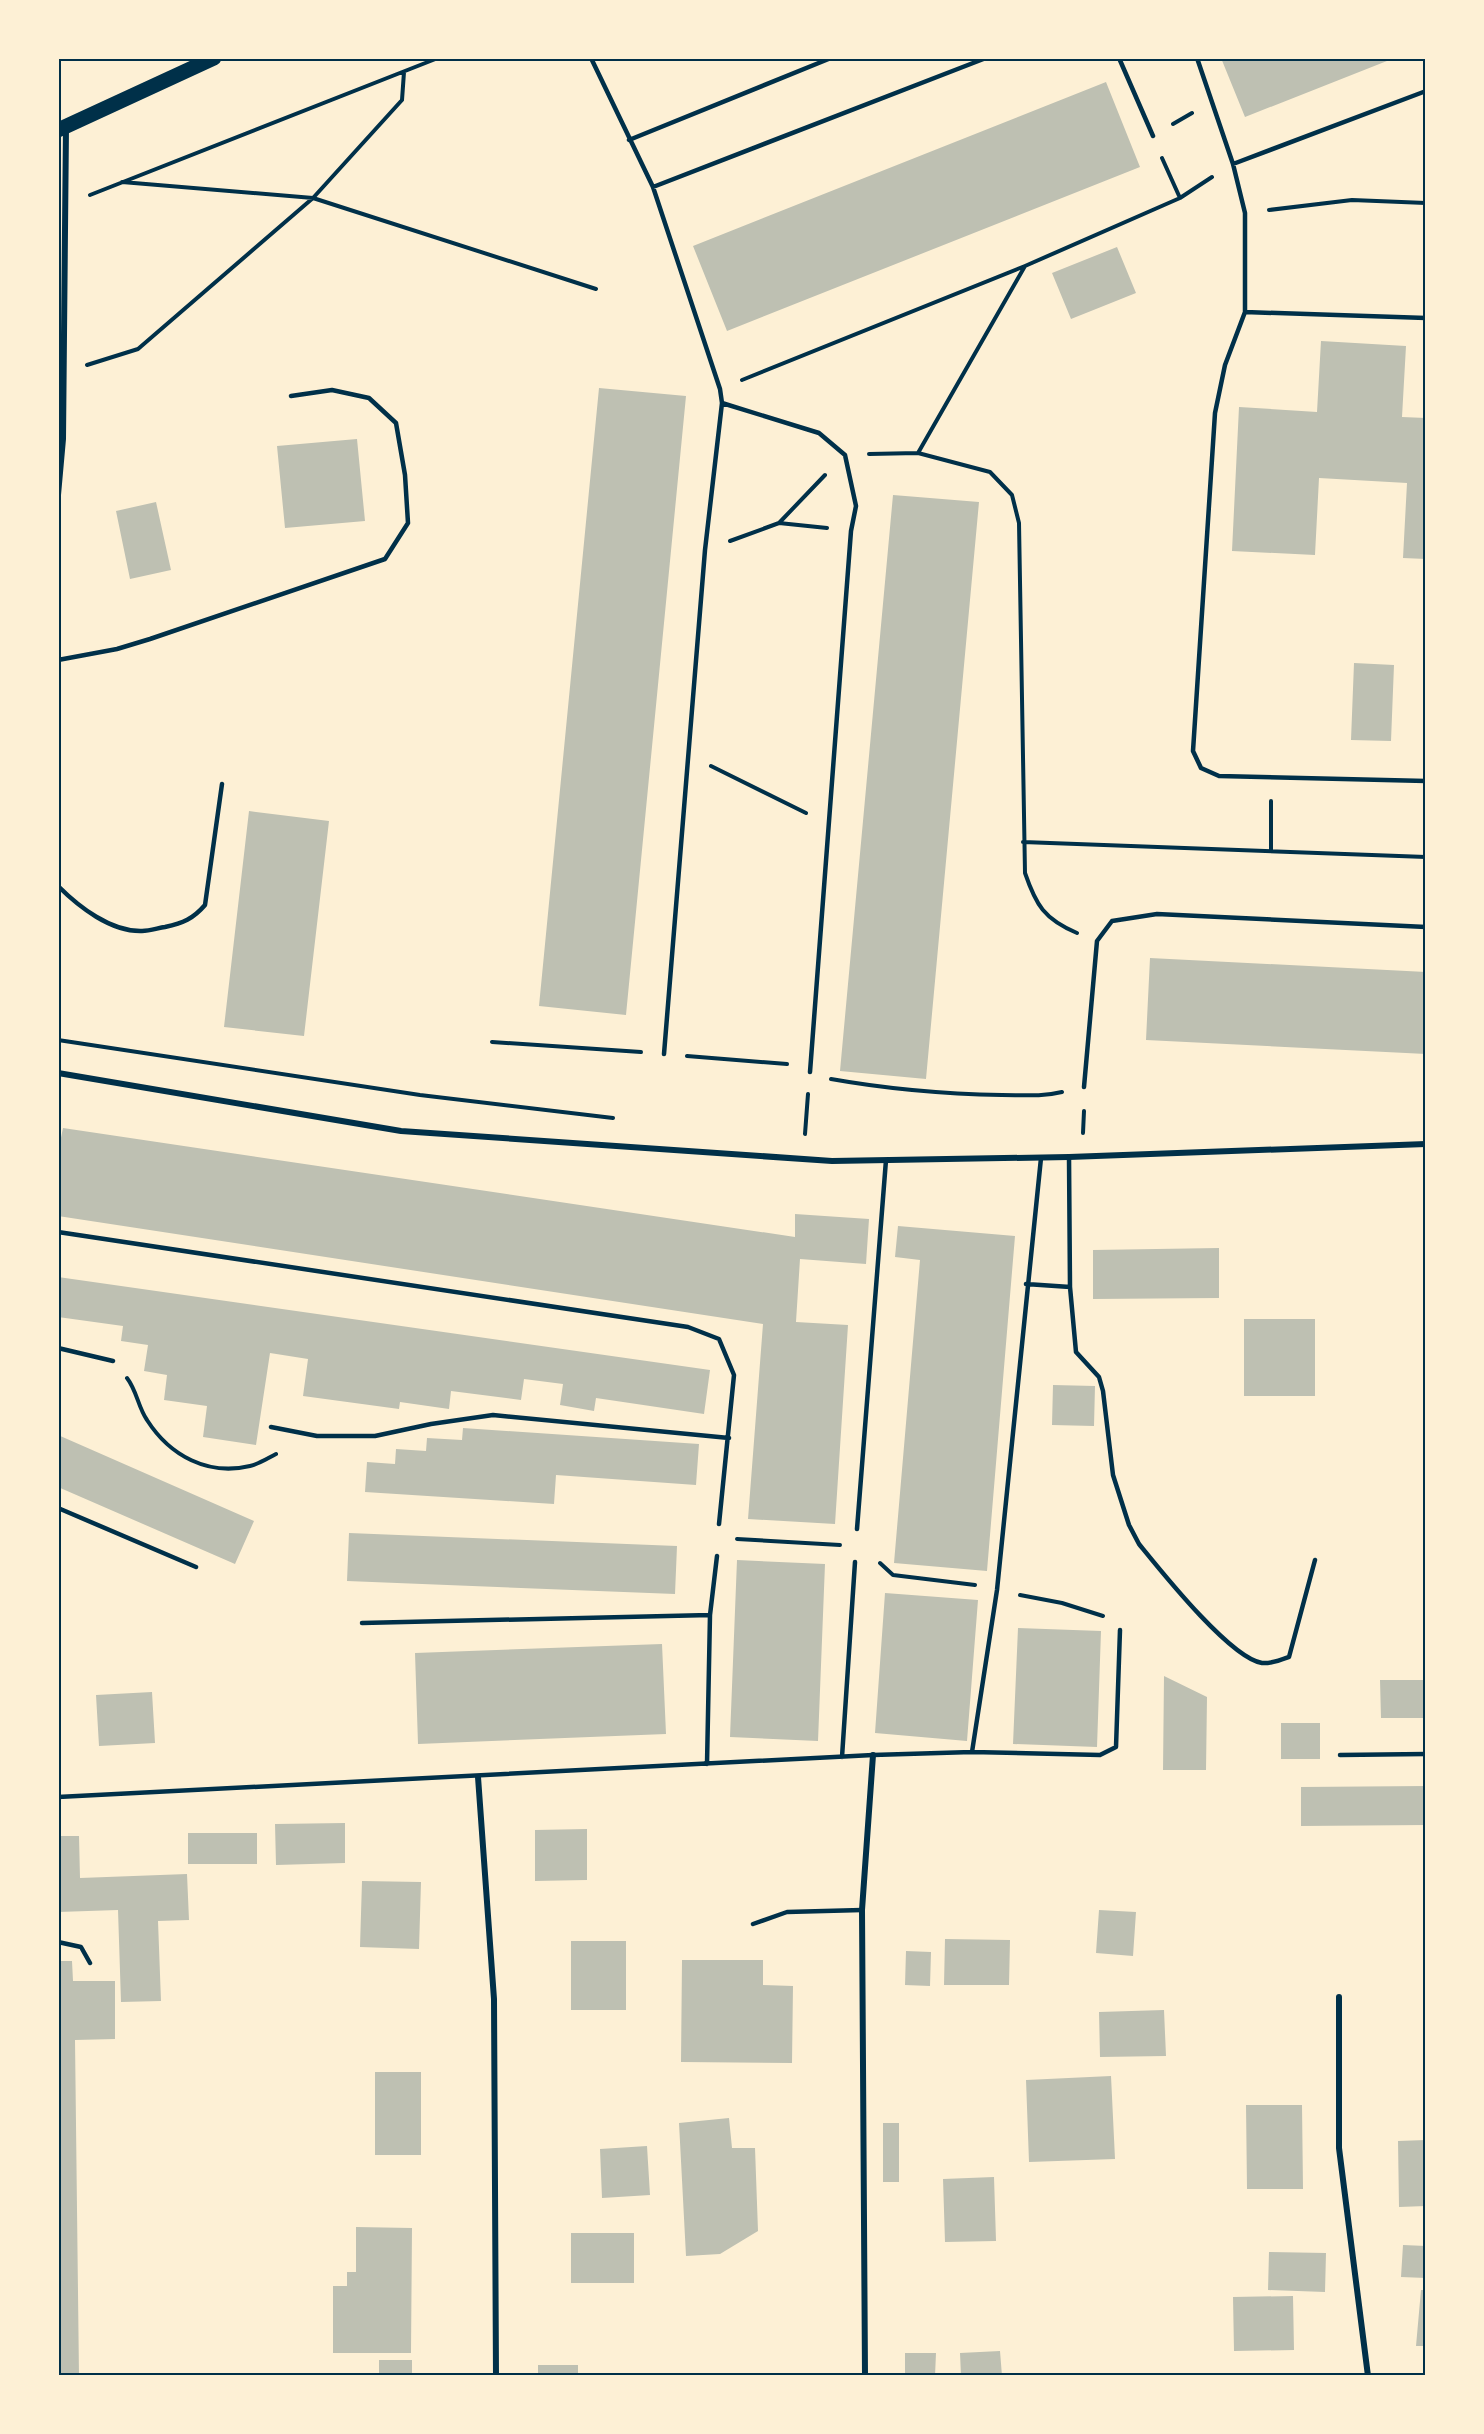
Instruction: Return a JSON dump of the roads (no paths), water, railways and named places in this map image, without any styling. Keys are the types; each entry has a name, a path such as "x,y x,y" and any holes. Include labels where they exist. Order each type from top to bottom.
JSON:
{"main road":[{"path":"62,128 214,58"}],"street":[{"path":"58,495 63,439 64,373 65,206 62,128"},
{"path":"58,1073 400,1131 832,1161 1041,1158 1425,1144"},
{"path":"865,2376 862,1910 873,1755"},
{"path":"478,1777 494,1999 496,2376"},
{"path":"1339,1997 1337,2118 1339,2148 1368,2376"}],"lane":[{"path":"591,58 653,187 720,389 722,403 705,550 664,1054"},
{"path":"629,140 831,58"},
{"path":"653,187 986,58"},
{"path":"1119,58 1153,136"},
{"path":"1197,58 1233,164 1245,213 1245,312 1225,364 1215,413 1193,751 1201,768 1219,776 1425,781"},
{"path":"1233,164 1425,92"},
{"path":"1245,312 1425,318"},
{"path":"58,660 117,649 150,639 385,559 408,523 405,475 396,423 369,398 332,390 291,396"},
{"path":"722,403 819,433 845,455 856,506 851,531 810,1072"},
{"path":"58,886 79,907 115,925 141,932 183,923 194,917 205,905 222,784"},
{"path":"1084,1087 1097,941 1112,921 1157,914 1425,927"},
{"path":"1069,1157 1070,1287 1076,1352 1099,1377 1103,1390 1113,1475 1129,1525 1139,1544 1229,1645 1248,1658 1263,1663 1289,1657 1315,1560"},
{"path":"972,1752 997,1590 1026,1284 1041,1158"},
{"path":"857,1528 886,1160"},
{"path":"58,1232 688,1327 719,1339 734,1375 719,1524"},
{"path":"1026,1284 1070,1287"},
{"path":"58,1348 113,1361"},
{"path":"270,1427 316,1436 375,1436 431,1424 493,1415 729,1438"},
{"path":"58,1508 196,1567"},
{"path":"707,1764 710,1615 717,1556"},
{"path":"842,1757 855,1563"},
{"path":"362,1623 710,1615"},
{"path":"58,1797 873,1755 972,1752 1100,1755 1116,1747 1120,1630"},
{"path":"1340,1755 1425,1754"},
{"path":"753,1924 787,1912 862,1910"},
{"path":"58,1942 81,1947 90,1962"}]}
